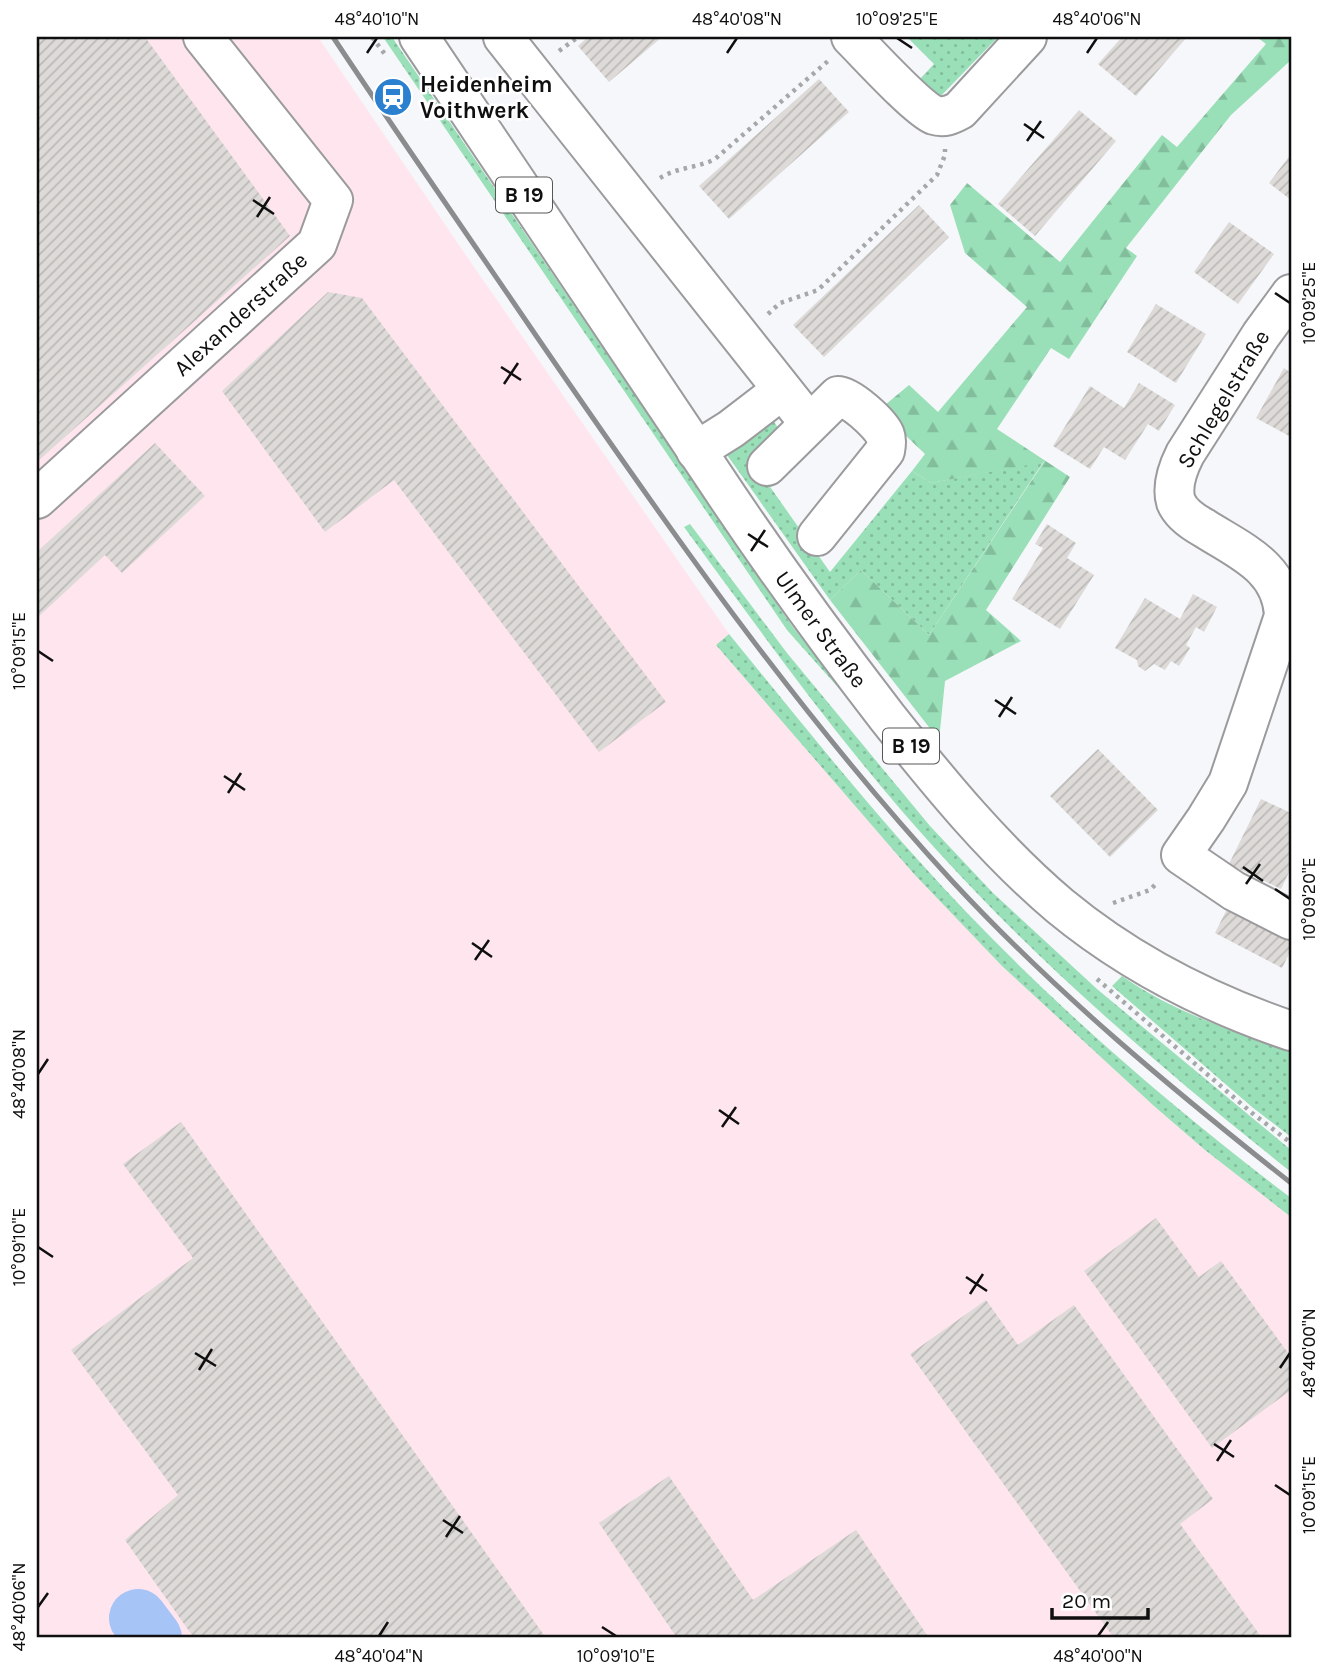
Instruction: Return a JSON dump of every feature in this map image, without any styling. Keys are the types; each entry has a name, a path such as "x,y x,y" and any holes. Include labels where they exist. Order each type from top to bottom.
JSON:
{"main road":[{"name":"Alexanderstraße","path":"37,499 317,244 333,200 203,37"},
{"name":"Ulmer Straße","path":"419,37 816,625 924,764 1007,857 1064,909 1146,966 1210,1001 1291,1031"},
{"path":"503,37 809,423"},
{"path":"852,38 925,110 942,117 960,110 1027,37"},
{"name":"Schlegelstraße","path":"1291,294 1261,335 1185,454 1175,486 1176,501 1192,521 1252,559 1275,579 1281,592 1284,616 1228,783 1181,855 1234,891 1291,920"},
{"path":"696,451 748,417 782,390"},
{"path":"767,466 832,399 844,396 850,399 883,430 887,444 885,451 817,536"}],"path":[{"path":"630,198 663,175 677,169 706,164 715,159 852,38"},
{"path":"741,337 780,303 818,290 937,175 945,155 942,117"},
{"path":"1113,904 1150,890"},
{"path":"1104,986 1252,1113 1291,1143"}],"shaded area":[{"path":"37,37 318,37 729,634 716,645 914,874 1002,966 1154,1106 1291,1217 1291,1638 37,1638"}],"green space":[{"path":"383,37 392,37 758,577 851,702 787,630"},
{"path":"907,37 998,37 938,99 919,80 934,64"},
{"path":"1257,37 1291,37 1291,60 1231,115 1126,248 1137,256 1069,359 1051,348 997,429 1070,477 986,610 1021,641 945,681 939,740 830,600 861,570 929,635 1044,462 931,483 912,471 925,454 879,410 909,385 938,412 1027,307 965,253 950,205 967,183 1060,262 1162,135 1177,147 1266,44"},
{"path":"773,420 778,428 749,457 830,572 912,471 931,483 1044,461 929,635 861,570 830,600 727,455 739,441"},
{"path":"690,524 787,653 930,826 993,893 1097,989 1291,1150 1291,1172 1199,1098 1110,1021 1024,941 942,856 808,695 684,527"},
{"path":"729,634 822,749 962,907 1051,996 1144,1080 1291,1198 1291,1217 1154,1106 1002,966 914,874 716,645"},
{"path":"1122,976 1182,1010 1291,1051 1291,1137 1252,1107 1112,986"}],"building":[{"path":"37,37 145,37 290,236 37,462"},
{"path":"588,37 662,37 609,82 578,46"},
{"path":"1122,37 1187,37 1136,96 1098,64"},
{"path":"819,79 849,112 729,219 699,186"},
{"path":"1079,110 1116,141 1035,236 998,204"},
{"path":"1291,154 1291,200 1269,183"},
{"path":"919,205 949,237 824,357 793,325"},
{"path":"1229,222 1274,254 1238,304 1194,272"},
{"path":"328,292 362,298 666,702 599,752 394,480 325,532 222,391"},
{"path":"1156,304 1206,334 1176,383 1127,352"},
{"path":"1284,368 1291,373 1291,437 1256,418"},
{"path":"1139,383 1175,405 1159,431 1148,424 1125,460 1104,447 1090,469 1053,446 1090,386 1124,408"},
{"path":"155,443 205,496 122,573 105,555 37,618 37,552"},
{"path":"1047,524 1076,543 1067,558 1094,575 1060,629 1012,599 1043,548 1035,544"},
{"path":"1193,594 1217,607 1204,632 1196,627 1186,645 1190,648 1179,666 1171,661 1165,670 1154,664 1145,671 1138,666 1137,660 1115,648 1145,598 1180,619"},
{"path":"1098,749 1158,810 1110,857 1050,796"},
{"path":"1261,799 1291,813 1291,868 1281,889 1229,864"},
{"path":"1229,905 1291,938 1291,950 1282,968 1215,933"},
{"path":"181,1122 546,1638 194,1638 125,1540 178,1495 71,1350 193,1258 123,1164"},
{"path":"1156,1218 1199,1277 1221,1261 1291,1357 1291,1390 1212,1448 1084,1271"},
{"path":"986,1300 1018,1345 1074,1305 1213,1499 1180,1524 1262,1638 1114,1638 910,1354"},
{"path":"669,1476 753,1600 856,1530 929,1638 677,1638 599,1523"}],"waterway":[{"path":"138,1618 153,1638"}],"railway":[{"path":"333,37 684,548 787,685 896,818 992,923 1074,1001 1159,1076 1291,1183"}],"place":[{"name":"Heidenheim Voithwerk","path":"393,97"}]}
